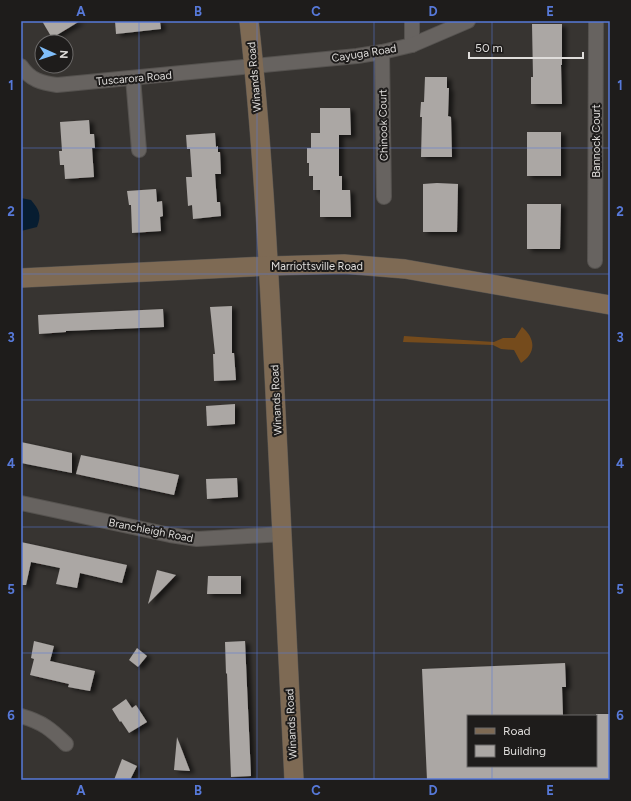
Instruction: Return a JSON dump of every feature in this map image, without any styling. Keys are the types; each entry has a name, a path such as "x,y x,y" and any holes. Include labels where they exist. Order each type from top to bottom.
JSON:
{"street":[{"name":"Winands Road","path":"249,21 254,66 269,266 294,780"},
{"path":"412,21 412,45"},
{"name":"Cayuga Road","path":"254,66 358,56 382,52 412,45 468,21"},
{"name":"Bannock Court","path":"595,261 596,21"},
{"name":"Chinook Court","path":"382,52 384,197"},
{"name":"Tuscarora Road","path":"21,66 32,79 43,83 57,85 254,66"},
{"path":"133,78 139,150"},
{"name":"Marriottsville Road","path":"21,278 269,266 344,264 405,269 610,305"},
{"name":"Branchleigh Road","path":"21,503 163,533 197,538 283,534"},
{"path":"21,716 36,721 53,731 66,744"}],"shaded area":[{"path":"522,327 530,336 532,341 532,350 526,359 521,363 514,350 501,349 493,345 403,342 404,336 494,342 503,338 515,338"}],"water":[{"path":"21,198 31,200 38,210 39,219 37,227 21,231"}],"building":[{"path":"42,21 80,21 59,34 50,34"},
{"path":"115,21 160,21 161,29 116,34"},
{"path":"532,24 562,24 562,104 531,104 531,77 533,77"},
{"path":"425,77 447,77 447,88 449,88 448,116 451,117 452,157 421,157 422,117 420,117 421,102 424,102"},
{"path":"320,108 350,108 351,135 339,135 339,176 342,176 342,190 350,190 351,217 320,217 320,190 313,190 313,176 309,176 309,163 307,163 307,148 311,148 311,133 320,133"},
{"path":"89,120 90,134 94,134 95,148 92,148 94,177 65,179 64,165 60,165 59,151 62,151 60,122"},
{"path":"527,132 561,132 561,176 527,176"},
{"path":"215,133 216,147 218,146 218,152 220,152 221,174 215,174 217,202 220,202 221,216 193,219 192,205 188,206 186,177 192,177 190,149 187,149 186,135"},
{"path":"423,184 458,184 457,232 423,232"},
{"path":"156,189 157,202 162,201 163,216 160,217 161,231 132,233 131,205 129,205 127,191"},
{"path":"527,204 561,204 560,249 527,249"},
{"path":"232,306 232,353 234,353 236,380 214,381 213,354 215,354 210,307"},
{"path":"163,309 164,327 66,331 39,334 38,315"},
{"path":"235,404 235,424 207,426 206,406"},
{"path":"21,442 72,453 72,473 21,463"},
{"path":"81,455 179,475 174,495 76,474"},
{"path":"237,478 238,497 207,499 206,479"},
{"path":"21,542 127,565 122,583 80,573 77,588 56,584 60,568 31,562 26,585 21,585"},
{"path":"157,570 176,575 148,604"},
{"path":"208,576 241,576 241,594 207,594"},
{"path":"34,641 54,646 50,661 95,671 90,691 68,687 69,684 30,675 34,659 31,658"},
{"path":"245,641 251,776 231,777 225,642"},
{"path":"137,648 147,656 138,667 129,660"},
{"path":"565,663 566,687 562,687 563,715 467,715 467,767 597,767 596,714 610,714 610,780 427,780 422,669"},
{"path":"126,699 132,708 136,705 147,722 129,733 112,709"},
{"path":"177,737 190,771 174,770"},
{"path":"122,759 137,766 130,780 114,780"}]}
